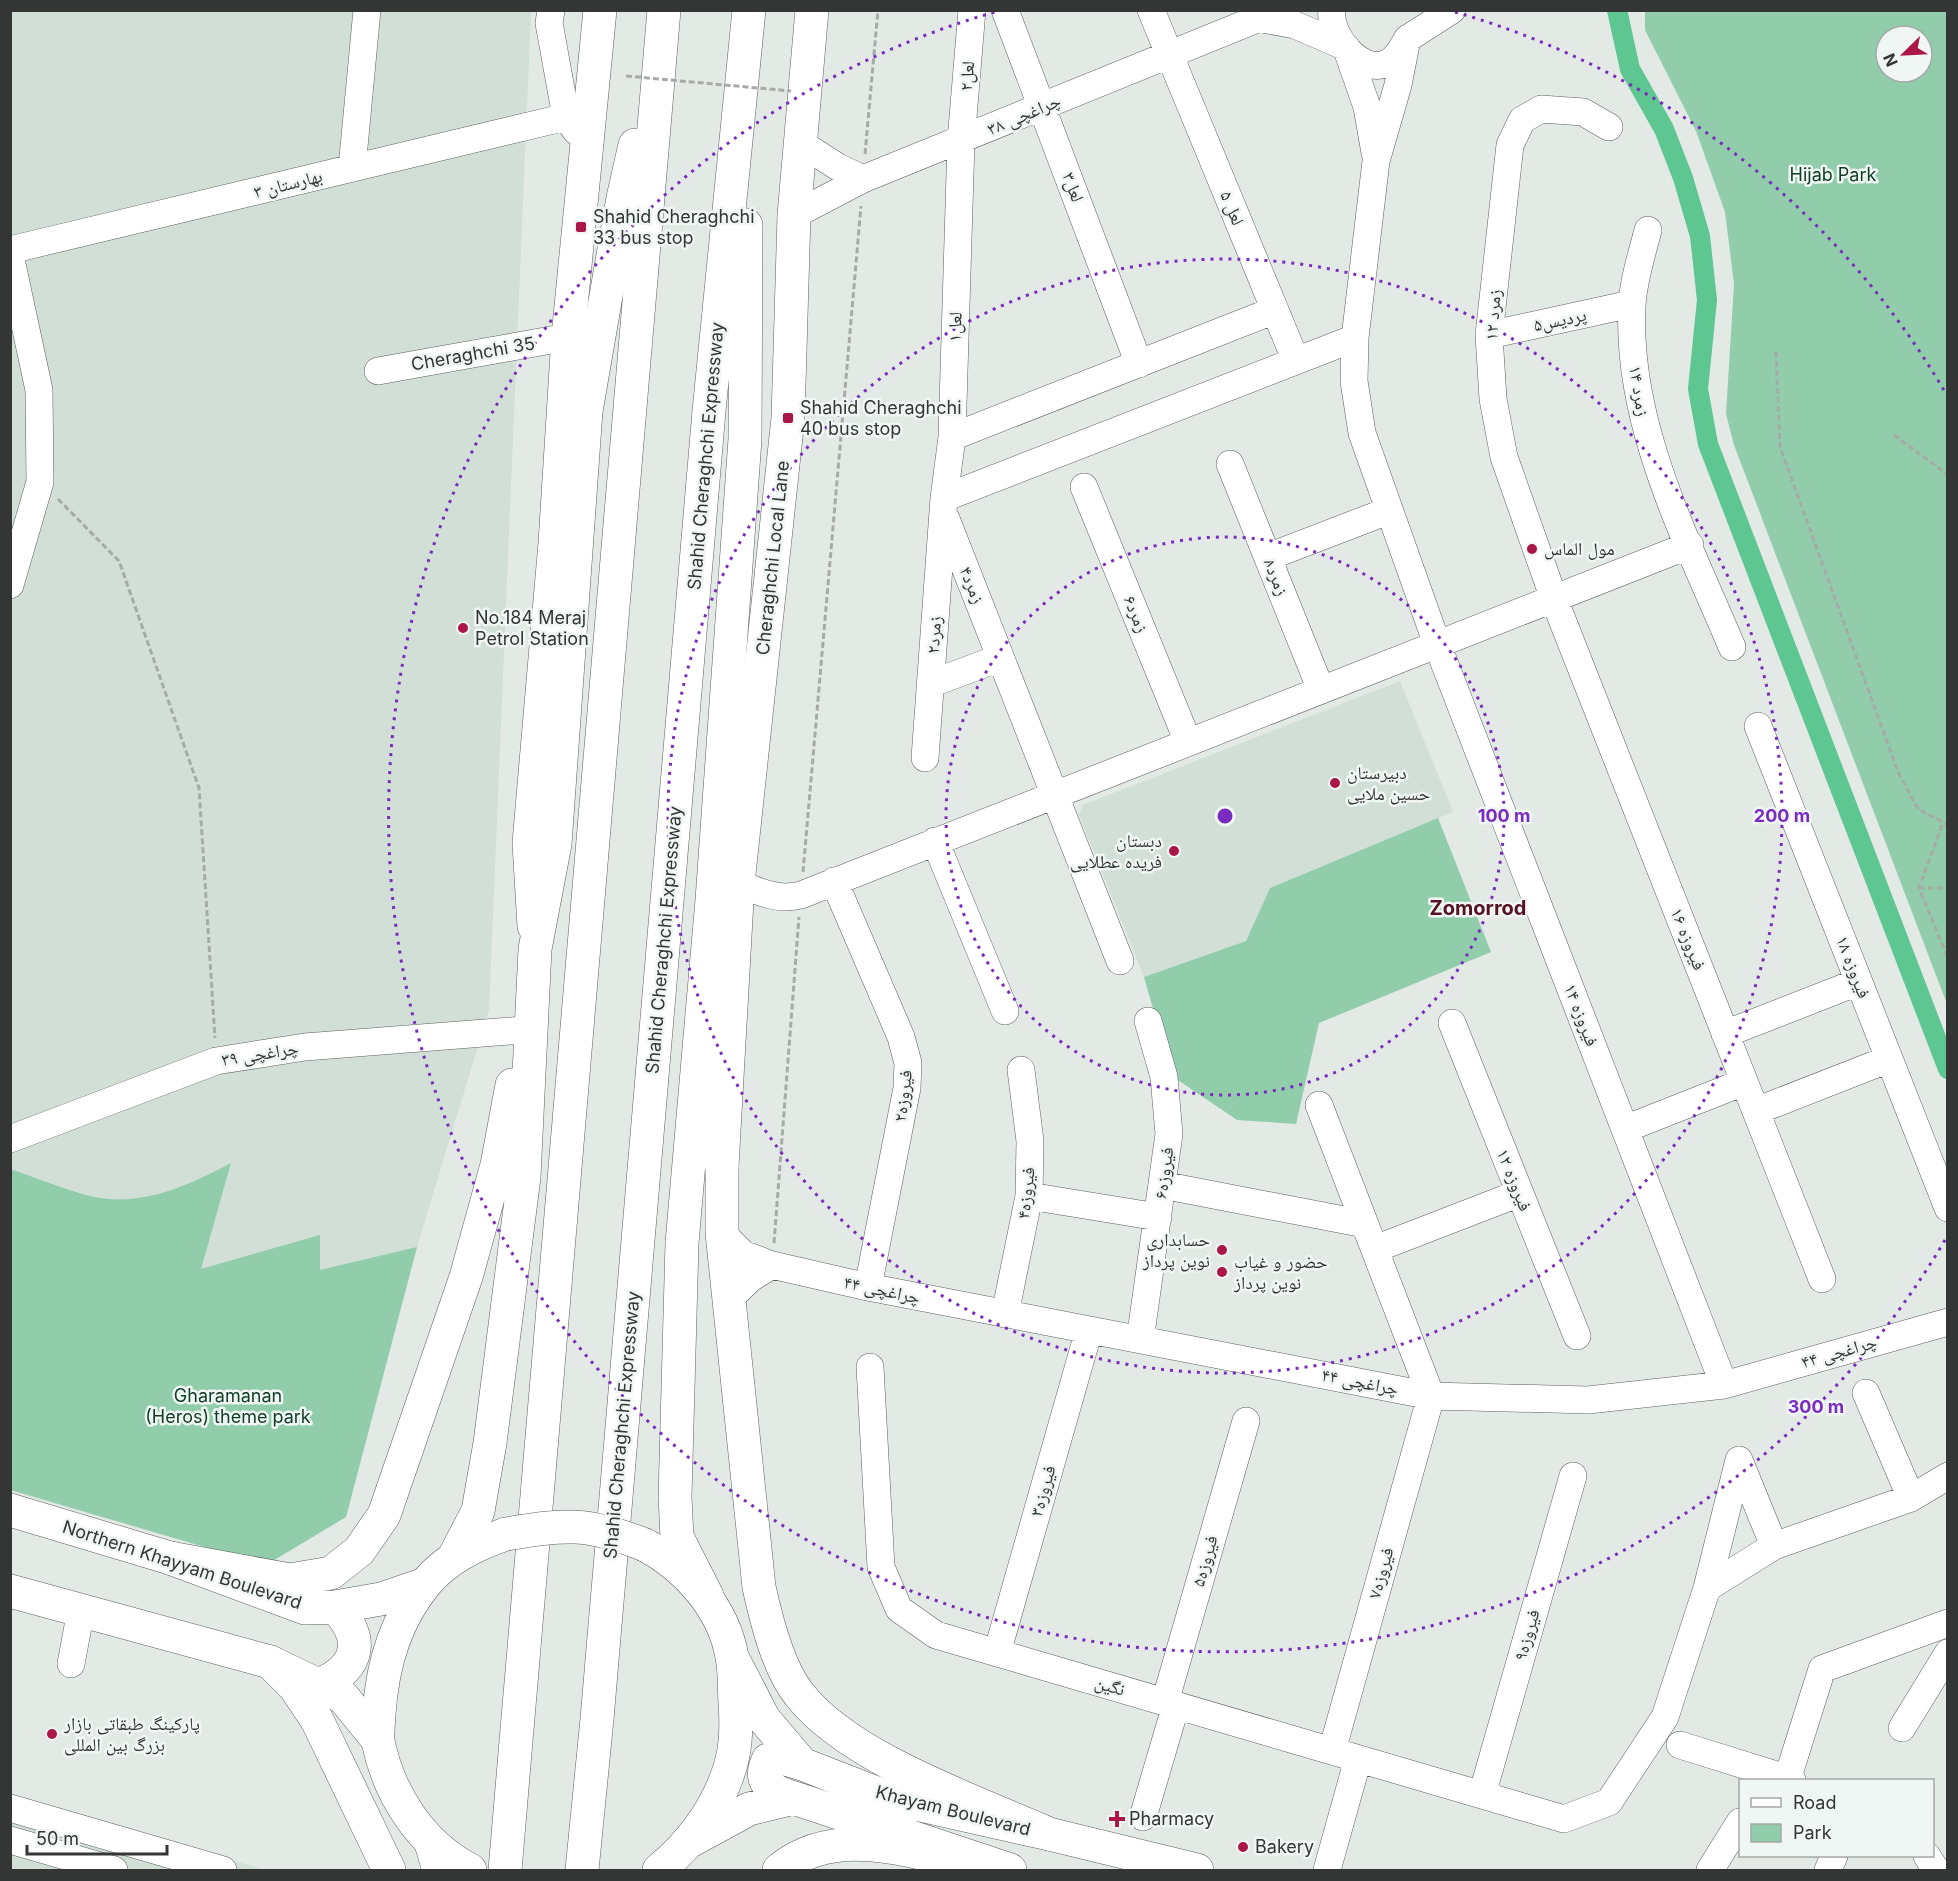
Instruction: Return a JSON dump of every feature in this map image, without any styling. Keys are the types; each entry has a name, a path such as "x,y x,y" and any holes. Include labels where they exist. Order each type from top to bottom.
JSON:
{"main road":[{"path":"454,1557 478,1511 491,1431 524,1177 535,987 529,843 555,543 568,337 600,10"},
{"name":"Cheraghchi Local Lane","path":"702,1027 733,961 738,883 788,418 794,215 812,10"},
{"path":"692,1840 726,1780 737,1740 732,1657 727,1639 677,1537 675,1497 682,1243 702,1027 745,439 748,16"},
{"name":"Shahid Cheraghchi Expressway","path":"582,1870 598,1707 710,399 748,16"},
{"path":"535,949 555,844 586,411 623,198 663,20"},
{"path":"505,1870 663,20"},
{"path":"733,961 722,1166 722,1233 759,1587 770,1634 798,1693 841,1734 897,1766 1049,1834"},
{"path":"170,1558 290,1580 331,1573 359,1551 384,1515 466,1277 497,1166 523,1030 535,987"},
{"path":"695,1102 722,1166"},
{"name":"Northern Khayyam Boulevard","path":"10,1510 170,1558 305,1608 336,1607 381,1599 425,1584"},
{"path":"378,1740 381,1691 388,1654 399,1627 425,1584 454,1557 506,1534 555,1525 582,1526 610,1532 645,1545 668,1558 706,1596"},
{"path":"10,1591 270,1662 343,1696 378,1740 396,1794 435,1857 450,1860 470,1870"},
{"path":"321,1684 339,1676 352,1660 356,1641 350,1622 336,1607"},
{"name":"Khayam Boulevard","path":"732,1657 764,1719 802,1764"},
{"path":"270,1662 295,1687 317,1720 388,1870"},
{"name":"Khayam Boulevard","path":"1010,1870 774,1792 768,1786 764,1768 768,1760 782,1758 889,1798 1197,1870"},
{"path":"659,1870 692,1840 749,1809 794,1798"},
{"path":"779,1870 807,1853 839,1844 871,1844 991,1870"}],"street":[{"path":"351,168 367,10"},
{"path":"551,10 549,23 566,117 587,148"},
{"name":"لعل۲","path":"961,141 972,10"},
{"name":"لعل۳","path":"1005,10 1044,107 1139,363"},
{"name":"لعل ۵","path":"1151,10 1296,361"},
{"path":"1332,10 1332,21 1346,47 1367,106 1376,161"},
{"path":"1267,14 1346,47 1359,61 1377,66 1394,59 1422,10"},
{"path":"1376,161 1398,85 1407,39 1452,10"},
{"name":"چراغچی ۳۸","path":"794,215 863,179 961,141 1267,14"},
{"name":"زمرد ۱۲","path":"1554,598 1504,457 1493,399 1489,335 1510,145 1522,120 1541,109 1583,112 1609,126"},
{"name":"بهارستان ۳","path":"10,253 566,117"},
{"name":"لعل۱","path":"944,505 952,437 961,141"},
{"path":"799,142 838,167 863,179"},
{"name":"فیروزه ۱۴","path":"1376,161 1355,338 1353,381 1362,433 1437,644 1724,1384"},
{"name":"زمرد ۱۴","path":"1648,230 1632,304 1634,365 1644,426 1689,545 1732,647"},
{"path":"10,253 39,390 40,482 10,585"},
{"name":"پردیس۵","path":"1489,335 1632,304"},
{"path":"952,437 1275,310"},
{"name":"Cheraghchi 35","path":"378,371 568,337"},
{"path":"944,505 1355,338"},
{"name":"زمرد۸","path":"1230,464 1321,690"},
{"name":"زمرد۶","path":"1084,487 1188,742"},
{"name":"زمرد۴","path":"944,505 1000,658 1120,961"},
{"name":"زمرد۲","path":"925,758 944,505"},
{"path":"1268,557 1388,511"},
{"path":"738,883 768,896 789,898 801,895 1689,545"},
{"name":"فیروزه ۱۶","path":"1554,598 1822,1279"},
{"path":"930,684 1000,658"},
{"name":"فیروزه ۱۸","path":"1758,726 1947,1208"},
{"path":"935,841 1005,1011"},
{"name":"فیروزه۲","path":"834,881 901,1037 908,1063 907,1088 868,1287"},
{"path":"1725,1034 1858,982"},
{"name":"فیروزه۶","path":"1142,1326 1169,1134 1164,1077 1148,1021"},
{"name":"فیروزه ۱۲","path":"1452,1023 1576,1336"},
{"name":"چراغچی ۳۹","path":"10,1139 216,1061 305,1047 523,1030"},
{"path":"1756,1111 1889,1059"},
{"name":"فیروزه۴","path":"1005,1314 1029,1196 1030,1141 1021,1070"},
{"path":"1625,1129 1744,1082"},
{"path":"1319,1105 1431,1396"},
{"path":"1162,1185 1365,1224"},
{"path":"1375,1249 1520,1193"},
{"path":"1029,1196 1158,1217"},
{"name":"چراغچی ۴۴","path":"722,1233 743,1254 772,1265 868,1287 1431,1396 1588,1400 1724,1384 1947,1322"},
{"path":"729,1299 751,1278 772,1265"},
{"name":"فیروزه۳","path":"998,1653 1089,1330"},
{"name":"نگین","path":"870,1367 880,1567 899,1609 936,1635 1564,1819 1609,1802 1665,1717 1707,1588"},
{"path":"1866,1393 1911,1498"},
{"name":"فیروزه۷","path":"1332,1751 1431,1396"},
{"name":"فیروزه۵","path":"1143,1817 1170,1703 1246,1421"},
{"path":"1707,1588 1739,1460 1774,1546"},
{"name":"فیروزه۹","path":"1482,1795 1573,1476"},
{"path":"1707,1588 1774,1546 1911,1498 1947,1476"},
{"path":"71,1664 81,1610"},
{"path":"1789,1779 1822,1669 1947,1623"},
{"path":"1902,1728 1947,1653"},
{"path":"1680,1745 1786,1779"},
{"path":"1327,1870 1358,1759"},
{"path":"10,1808 223,1870"},
{"path":"1710,1870 1739,1824"},
{"path":"10,1840 114,1870"},
{"path":"124,1870 131,1844"},
{"path":"1928,1857 1936,1870"}],"path":[{"path":"772,1265 801,895 878,10"},
{"path":"626,76 791,91"},
{"path":"1776,351 1780,447 1898,772 1918,809 1945,825 1919,888 1947,958"},
{"path":"1894,435 1947,475"},
{"path":"40,482 118,561 199,788 216,1061"},
{"path":"1919,888 1947,888"}],"shaded area":[{"path":"10,11 531,11 489,1010 417,1247 346,1517 266,1565 11,1491"},
{"path":"1400,681 1453,812 1270,888 1246,941 1144,977 1079,815 1083,805"},
{"path":"11,1799 267,1870 11,1870"}],"green space":[{"name":"Hijab Park","path":"1645,11 1947,11 1947,1004 1734,445 1726,414 1734,284 1725,212 1696,131 1645,30"},
{"path":"1438,818 1491,952 1319,1023 1296,1124 1237,1120 1172,1076 1144,977 1246,941 1270,888"},
{"name":"Gharamanan (Heros) theme park","path":"231,1163 201,1269 320,1235 320,1270 417,1247 346,1517 266,1565 11,1490 10,1169 90,1196 127,1199 163,1193 198,1180"}],"waterway":[{"path":"1617,10 1630,69 1664,129 1683,178 1700,236 1707,300 1698,389 1708,444 1948,1069"}],"place":[{"name":"Shahid Cheraghchi 33 bus stop","path":"581,227"},
{"name":"Shahid Cheraghchi 40 bus stop","path":"788,418"},
{"name":"مول الماس","path":"1532,549"},
{"name":"No.184 Meraj Petrol Station","path":"463,628"},
{"name":"دبیرستان حسین ملایی","path":"1335,783"},
{"name":"دبستان فریده عطلایی","path":"1174,851"},
{"name":"حسابداری نوین پرداز","path":"1222,1250"},
{"name":"حضور و غیاب نوین پرداز","path":"1222,1272"},
{"name":"پارکینگ طبقاتی بازار بزرگ بین المللی","path":"52,1734"},
{"name":"Pharmacy","path":"1117,1819"},
{"name":"Bakery","path":"1243,1847"}],"district":[{"name":"Zomorrod","path":"1478,908"}]}
